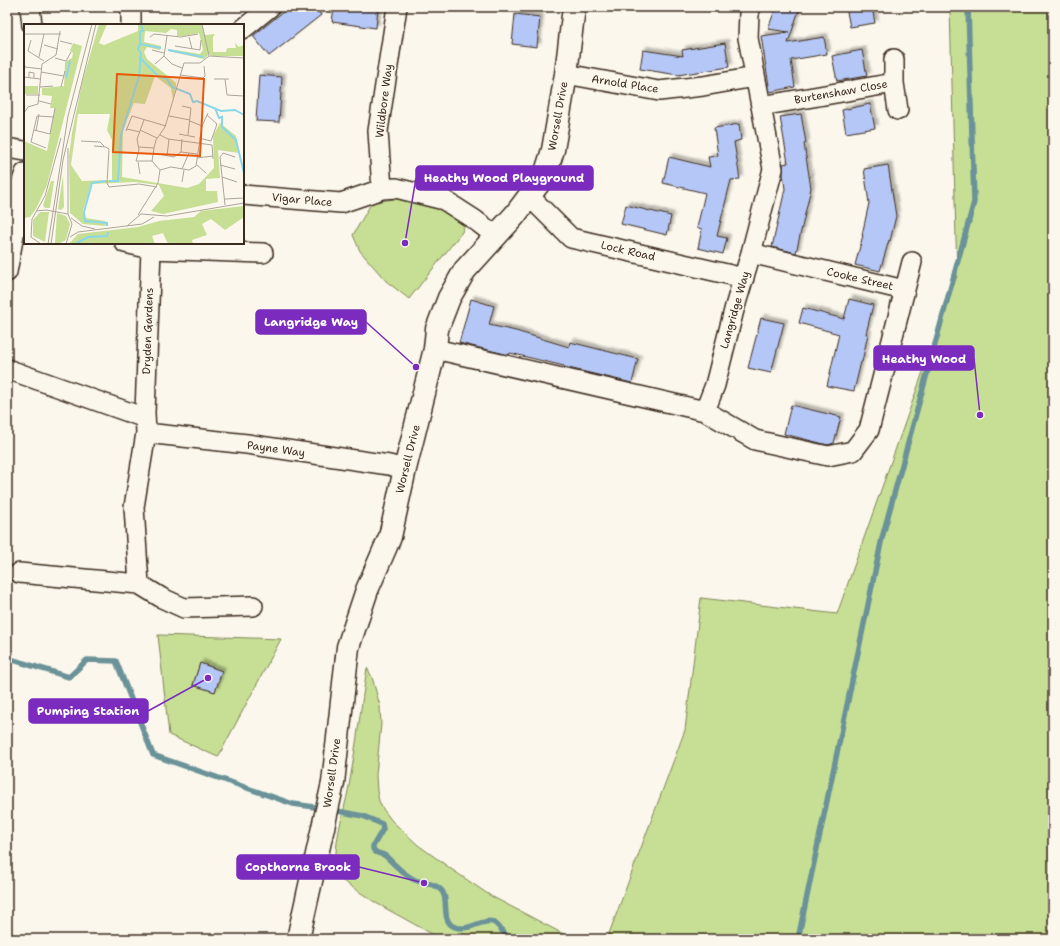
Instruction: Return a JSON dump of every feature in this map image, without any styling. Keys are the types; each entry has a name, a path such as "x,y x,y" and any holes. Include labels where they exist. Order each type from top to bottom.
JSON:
{"street":[{"path":"30,7 32,24"},
{"path":"131,7 131,24"},
{"path":"244,28 270,7"},
{"name":"Wildbore Way","path":"382,189 378,131 397,7"},
{"name":"Worsell Drive","path":"298,939 333,783 348,647 367,590 390,537 435,349 437,330 449,298 465,270 515,215 545,175 553,150 566,74 573,7"},
{"name":"Langridge Way","path":"705,411 715,385 773,169 748,38 751,7"},
{"path":"894,59 894,83"},
{"name":"Arnold Place","path":"566,74 659,91 703,86 755,77"},
{"name":"Burtenshaw Close","path":"761,106 894,83 898,110"},
{"path":"7,148 24,151"},
{"path":"7,272 12,218 24,176"},
{"path":"382,189 396,188 444,200 475,220 496,236"},
{"name":"Vigar Place","path":"244,195 341,203 382,189"},
{"name":"Lock Road","path":"529,196 571,238 744,278"},
{"path":"129,244 151,249 263,253"},
{"name":"Dryden Gardens","path":"139,584 134,507 145,421 151,249"},
{"name":"Cooke Street","path":"705,411 755,440 828,456 853,451 869,430 904,290 751,253"},
{"path":"904,290 912,262"},
{"path":"435,349 705,411"},
{"name":"Payne Way","path":"7,369 145,421 247,444 389,466 405,470"},
{"path":"19,572 139,584 162,598 184,608 253,606"}],"green space":[{"path":"950,7 1053,7 1053,939 607,939 685,730 701,598 837,614 957,276"},
{"path":"402,198 434,206 466,222 462,232 409,299 386,281 360,251 353,235 372,202"},
{"path":"158,635 281,639 218,757 169,735","holes":["200,663 222,671 215,692 193,685"]},
{"path":"367,668 372,677 380,706 381,724 376,775 377,791 379,801 383,809 392,821 418,845 491,896 573,939 441,939 376,903 337,877 337,842 352,771"}],"building":[{"path":"289,7 314,7 321,15 269,56 253,36"},
{"path":"334,7 378,7 376,28 332,22"},
{"path":"776,7 800,7 788,43 824,37 827,54 791,60 795,87 770,92 761,36 789,32 768,29"},
{"path":"846,7 872,7 875,23 850,27"},
{"path":"515,14 540,17 537,47 512,44"},
{"path":"725,43 729,67 678,75 640,69 643,50 683,56 682,50"},
{"path":"862,50 867,76 837,81 832,56"},
{"path":"259,75 282,77 279,122 256,121"},
{"path":"870,104 875,128 846,133 842,110"},
{"path":"801,114 811,188 796,253 772,247 785,189 783,164 788,163 780,117"},
{"path":"739,124 741,140 734,142 740,179 731,180 717,236 727,238 723,254 698,248 702,229 697,228 705,193 663,183 669,157 710,167 708,157 718,156 714,128"},
{"path":"888,165 896,216 890,241 889,240 880,271 855,265 869,203 864,169"},
{"path":"626,205 671,216 667,235 621,224"},
{"path":"471,299 494,306 489,325 516,331 569,347 570,342 638,359 632,383 510,353 509,355 459,343"},
{"path":"849,299 873,305 866,334 868,334 862,362 854,391 827,386 839,334 799,323 803,308 844,319"},
{"path":"761,318 784,323 771,373 748,368"},
{"path":"791,405 841,417 834,443 828,445 784,434"},
{"path":"200,663 222,671 215,692 193,685"}],"waterway":[{"path":"798,939 882,538 974,202 968,7"},
{"path":"7,658 69,677 87,660 116,661 153,755 293,804 322,808"},
{"path":"332,810 363,816 382,824 383,829 373,846 374,851 384,855 412,878 438,887 445,898 446,915 450,924 455,927 465,928 489,921 497,925 510,939"}],"place":[{"name":"Heathy Wood Playground","path":"405,243"},
{"name":"Langridge Way","path":"416,367"},
{"name":"Heathy Wood","path":"980,415"},
{"name":"Pumping Station","path":"208,678"},
{"name":"Copthorne Brook","path":"424,883"}]}
